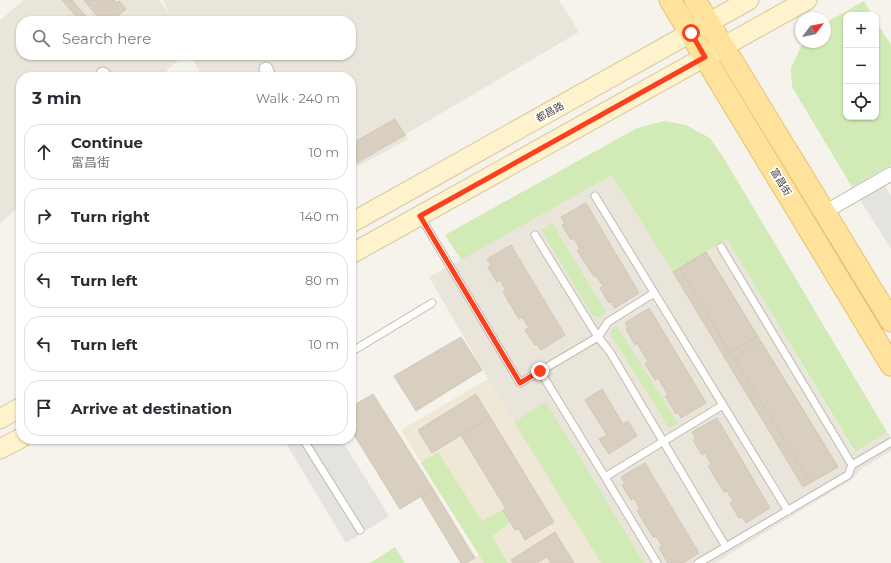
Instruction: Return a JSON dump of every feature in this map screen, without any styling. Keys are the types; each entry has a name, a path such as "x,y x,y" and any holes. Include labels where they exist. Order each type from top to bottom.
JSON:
{"main road":[{"name":"富昌街","path":"670,0 891,365"},
{"path":"695,0 891,320"},
{"name":"都昌路","path":"356,220 749,0"},
{"path":"356,251 807,0"},
{"path":"0,419 16,410"},
{"path":"0,449 16,441"}],"street":[{"path":"825,212 891,174"}],"lane":[{"path":"595,196 788,511"},
{"path":"420,216 520,383 598,337 608,322 654,293"},
{"path":"535,236 598,337 610,352 726,547"},
{"path":"721,247 852,465"},
{"path":"356,349 432,303"},
{"path":"540,371 606,477 657,563"},
{"path":"606,477 723,405"},
{"path":"698,563 848,475 852,465 891,442"},
{"path":"307,444 360,530"}],"shaded area":[{"path":"24,0 159,0 170,15 163,0 559,0 579,32 406,134 408,139 356,167 356,72 200,72 194,60 356,60 356,16 16,16 16,60 179,60 165,72 16,72 16,209 0,224 0,20"},
{"path":"877,173 891,196 891,249 852,187"},
{"path":"612,175 673,272 727,239 854,452 887,432 891,437 891,451 861,469 853,479 715,563 601,563 488,379 429,277"},
{"path":"488,379 601,563 466,563 479,555 401,430"},
{"path":"344,444 389,516 346,543 287,445"}],"green space":[{"path":"864,1 870,12 844,12"},
{"path":"843,13 843,120 879,120 879,26 891,45 891,165 852,187 792,87 791,68 800,48 831,48 831,20"},
{"path":"665,121 686,125 710,138 725,160 887,432 855,452 727,239 673,272 612,175 461,260 445,235 637,128"},
{"path":"552,223 606,312 600,317 593,316 541,230"},
{"path":"617,326 678,423 669,428 610,333 612,329"},
{"path":"546,402 644,563 601,563 514,422"},
{"path":"438,452 482,521 504,509 511,522 492,536 508,563 484,563 421,463"},
{"path":"395,547 405,563 370,563"}],"building":[{"path":"62,0 72,0 86,16 76,16"},
{"path":"84,0 114,0 117,3 119,1 126,9 118,16 97,16"},
{"path":"395,119 405,135 356,163 356,141"},
{"path":"586,203 639,293 615,308 611,302 609,303 600,288 603,286 596,276 594,277 577,250 580,249 574,238 571,240 562,225 565,224 561,217"},
{"path":"511,245 565,335 541,350 537,344 535,345 525,330 529,328 522,317 519,319 503,292 506,291 500,280 497,282 488,267 491,265 487,259"},
{"path":"706,252 838,467 803,487 673,272"},
{"path":"706,252 757,336 730,353 680,268"},
{"path":"649,308 706,403 681,418 678,412 676,414 665,396 668,395 658,378 655,380 645,364 648,362 637,343 635,345 626,329 628,328 625,323"},
{"path":"461,337 482,370 416,411 394,376"},
{"path":"761,342 838,467 810,482 735,359"},
{"path":"602,389 623,424 628,421 637,436 609,454 599,439 607,435 585,400"},
{"path":"373,394 433,489 400,509 356,438 356,404"},
{"path":"476,394 490,417 432,453 418,430"},
{"path":"490,417 554,522 525,540 519,529 515,530 503,510 506,509 461,435"},
{"path":"717,418 770,508 746,523 742,517 739,518 730,503 733,501 727,491 724,492 708,466 711,464 705,453 702,455 693,440 696,439 692,432"},
{"path":"645,463 699,553 683,563 668,563 659,548 662,546 656,536 653,537 637,511 640,509 634,498 631,500 622,485 625,484 621,477"},
{"path":"433,489 475,558 466,563 461,563 421,497"},
{"path":"555,532 574,563 551,563 547,557 537,563 513,563 511,560"}],"route":[{"path":"540,371 520,383 420,216 705,57 691,33"}]}
